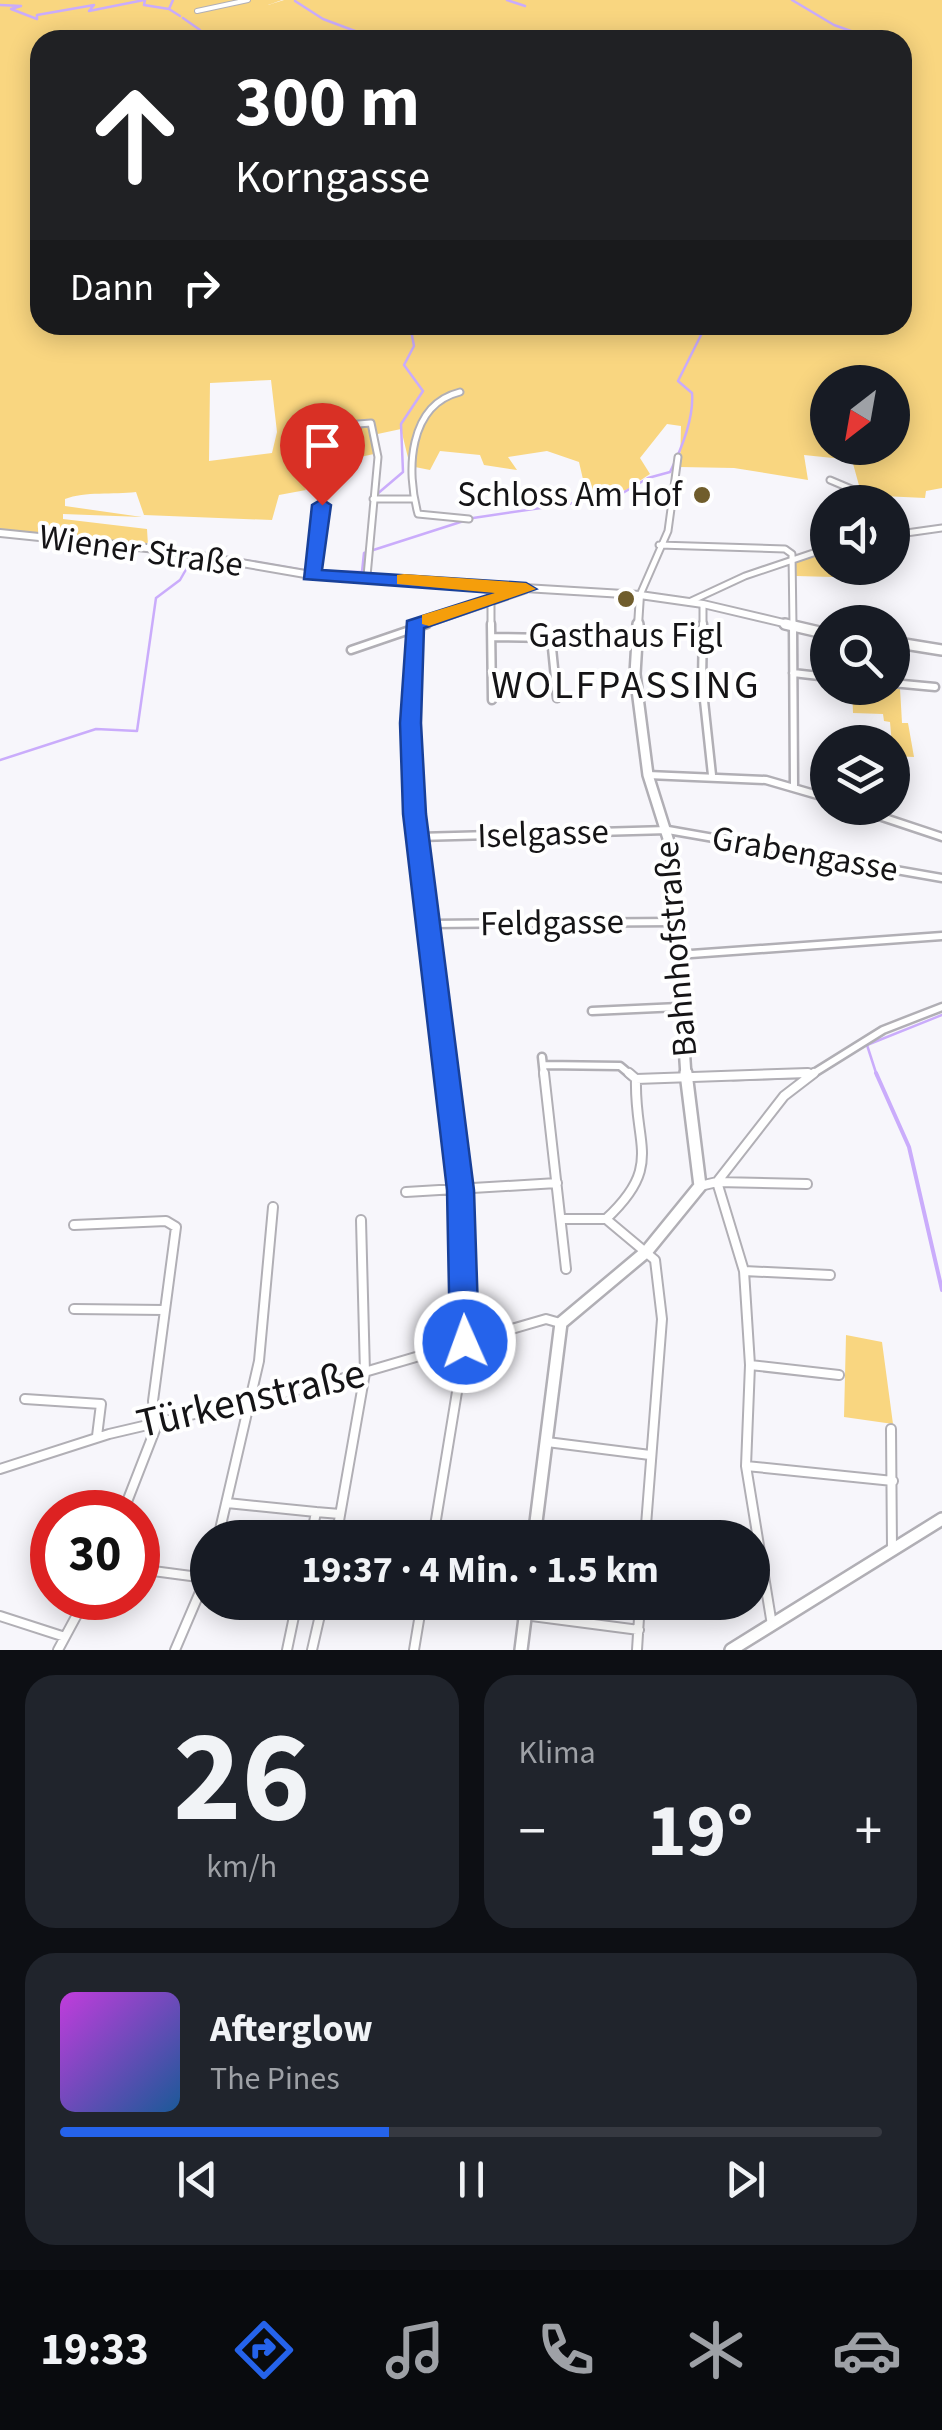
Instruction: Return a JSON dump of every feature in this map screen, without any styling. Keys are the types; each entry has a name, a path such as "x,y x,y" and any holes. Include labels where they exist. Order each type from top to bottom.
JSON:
{"main road":[{"name":"Wiener Straße","path":"356,575 640,595"},
{"path":"731,1650 942,1519"}],"street":[{"path":"198,11 248,0"},
{"path":"460,392 441,398 418,426 414,498 418,514 469,519"},
{"path":"357,436 358,424 371,423 378,456 367,576"},
{"path":"678,457 668,531 640,595 703,604 810,629"},
{"path":"830,480 842,485"},
{"path":"375,499 414,498"},
{"path":"312,573 322,505"},
{"path":"910,532 942,528"},
{"name":"Wiener Straße","path":"0,532 312,573 356,575"},
{"path":"659,545 784,549 792,558 794,786"},
{"path":"689,602 810,553"},
{"path":"352,650 414,625 526,589"},
{"name":"Bahnhofstraße","path":"640,595 634,674 648,775 668,830 679,1007 700,1186"},
{"path":"492,600 492,700"},
{"path":"703,604 702,682 712,775"},
{"path":"414,625 410,723 418,837 460,1190 465,1342 435,1520"},
{"path":"493,637 550,638 557,698"},
{"path":"910,645 942,650"},
{"path":"793,673 810,674"},
{"path":"910,685 936,687"},
{"path":"648,775 712,775 810,792"},
{"path":"904,825 942,838"},
{"name":"Iselgasse","path":"418,837 668,830"},
{"name":"Grabengasse","path":"668,830 942,878"},
{"name":"Feldgasse","path":"430,924 674,922"},
{"path":"676,955 942,936"},
{"path":"592,1011 679,1007"},
{"path":"717,1182 784,1096 883,1030 942,1007"},
{"path":"566,1269 542,1061 620,1066 636,1079 814,1074"},
{"path":"562,1220 606,1219 636,1193 644,1175 636,1079"},
{"path":"717,1182 744,1271 750,1365 746,1466 772,1625"},
{"path":"536,1520 561,1324 646,1251 700,1186 717,1182 807,1184"},
{"path":"406,1192 557,1184"},
{"path":"223,1520 264,1316 273,1207"},
{"path":"606,1219 655,1260 660,1282 662,1320 646,1520"},
{"path":"74,1224 166,1220 176,1227 153,1401 156,1420 131,1490"},
{"path":"339,1520 365,1373 361,1220"},
{"path":"744,1271 830,1275"},
{"path":"74,1309 164,1310"},
{"name":"Türkenstraße","path":"0,1468 97,1436 365,1373 546,1319 561,1324"},
{"path":"750,1365 838,1375"},
{"path":"26,1399 101,1404 97,1436"},
{"path":"891,1429 892,1550"},
{"path":"546,1442 650,1455"},
{"path":"746,1466 893,1480"},
{"path":"228,1503 340,1514"},
{"path":"314,1520 316,1512"},
{"path":"160,1572 190,1575"},
{"path":"175,1650 190,1615"},
{"path":"0,1616 65,1637"},
{"path":"58,1650 74,1620"},
{"path":"287,1650 293,1620"},
{"path":"312,1650 320,1620"},
{"path":"414,1650 420,1620"},
{"path":"521,1650 525,1620"},
{"path":"582,1620 638,1630"},
{"path":"637,1650 639,1620"}],"shaded area":[{"path":"0,0 282,0 268,5 284,0 942,0 942,488 926,491 925,498 910,497 910,485 859,485 853,465 910,465 910,365 810,365 810,456 804,455 808,480 734,468 680,467 681,426 667,424 640,458 650,474 626,490 588,501 579,462 547,451 508,457 517,470 484,465 480,455 440,451 430,470 410,466 401,429 373,435 374,454 346,460 314,445 285,454 306,490 279,495 272,520 144,515 136,492 65,499 65,506 142,517 63,514 63,519 147,529 148,545 0,530","holes":["271,380 277,432 272,453 209,461 210,383"]},
{"path":"810,557 810,576 796,576 795,562"},
{"path":"853,705 901,705 902,723 908,725 890,725 884,721 883,714 853,713"},
{"path":"846,1335 882,1342 893,1424 844,1417"}],"waterway":[{"path":"0,5 21,6 11,9 37,19 37,15 94,5 89,11 144,0"},
{"path":"145,0 144,5 169,9"},
{"path":"169,9 173,0"},
{"path":"507,0 525,6"},
{"path":"792,0 848,30"},
{"path":"295,1 323,19 352,30"},
{"path":"169,9 180,16"},
{"path":"183,18 200,30"},
{"path":"376,495 403,472 401,424 423,391 404,365 414,346 412,335"},
{"path":"0,760 96,729 137,731 156,598 180,580 196,552 309,571 362,572 364,553 473,518 616,497 648,478 670,472 686,434 692,403 692,393 678,381 701,335"},
{"path":"876,1073 867,1045 942,1015"},
{"path":"876,1073 909,1147 942,1290"}],"slow traffic":[{"path":"404,580 526,589 429,620"}],"place":[{"name":"Schloss Am Hof","path":"702,495"},
{"name":"Gasthaus Figl","path":"626,599"}],"district":[{"name":"WOLFPASSING","path":"626,685"}],"route":[{"path":"322,505 311,575 526,589 414,625 410,723 414,814 460,1190 465,1342"}]}
